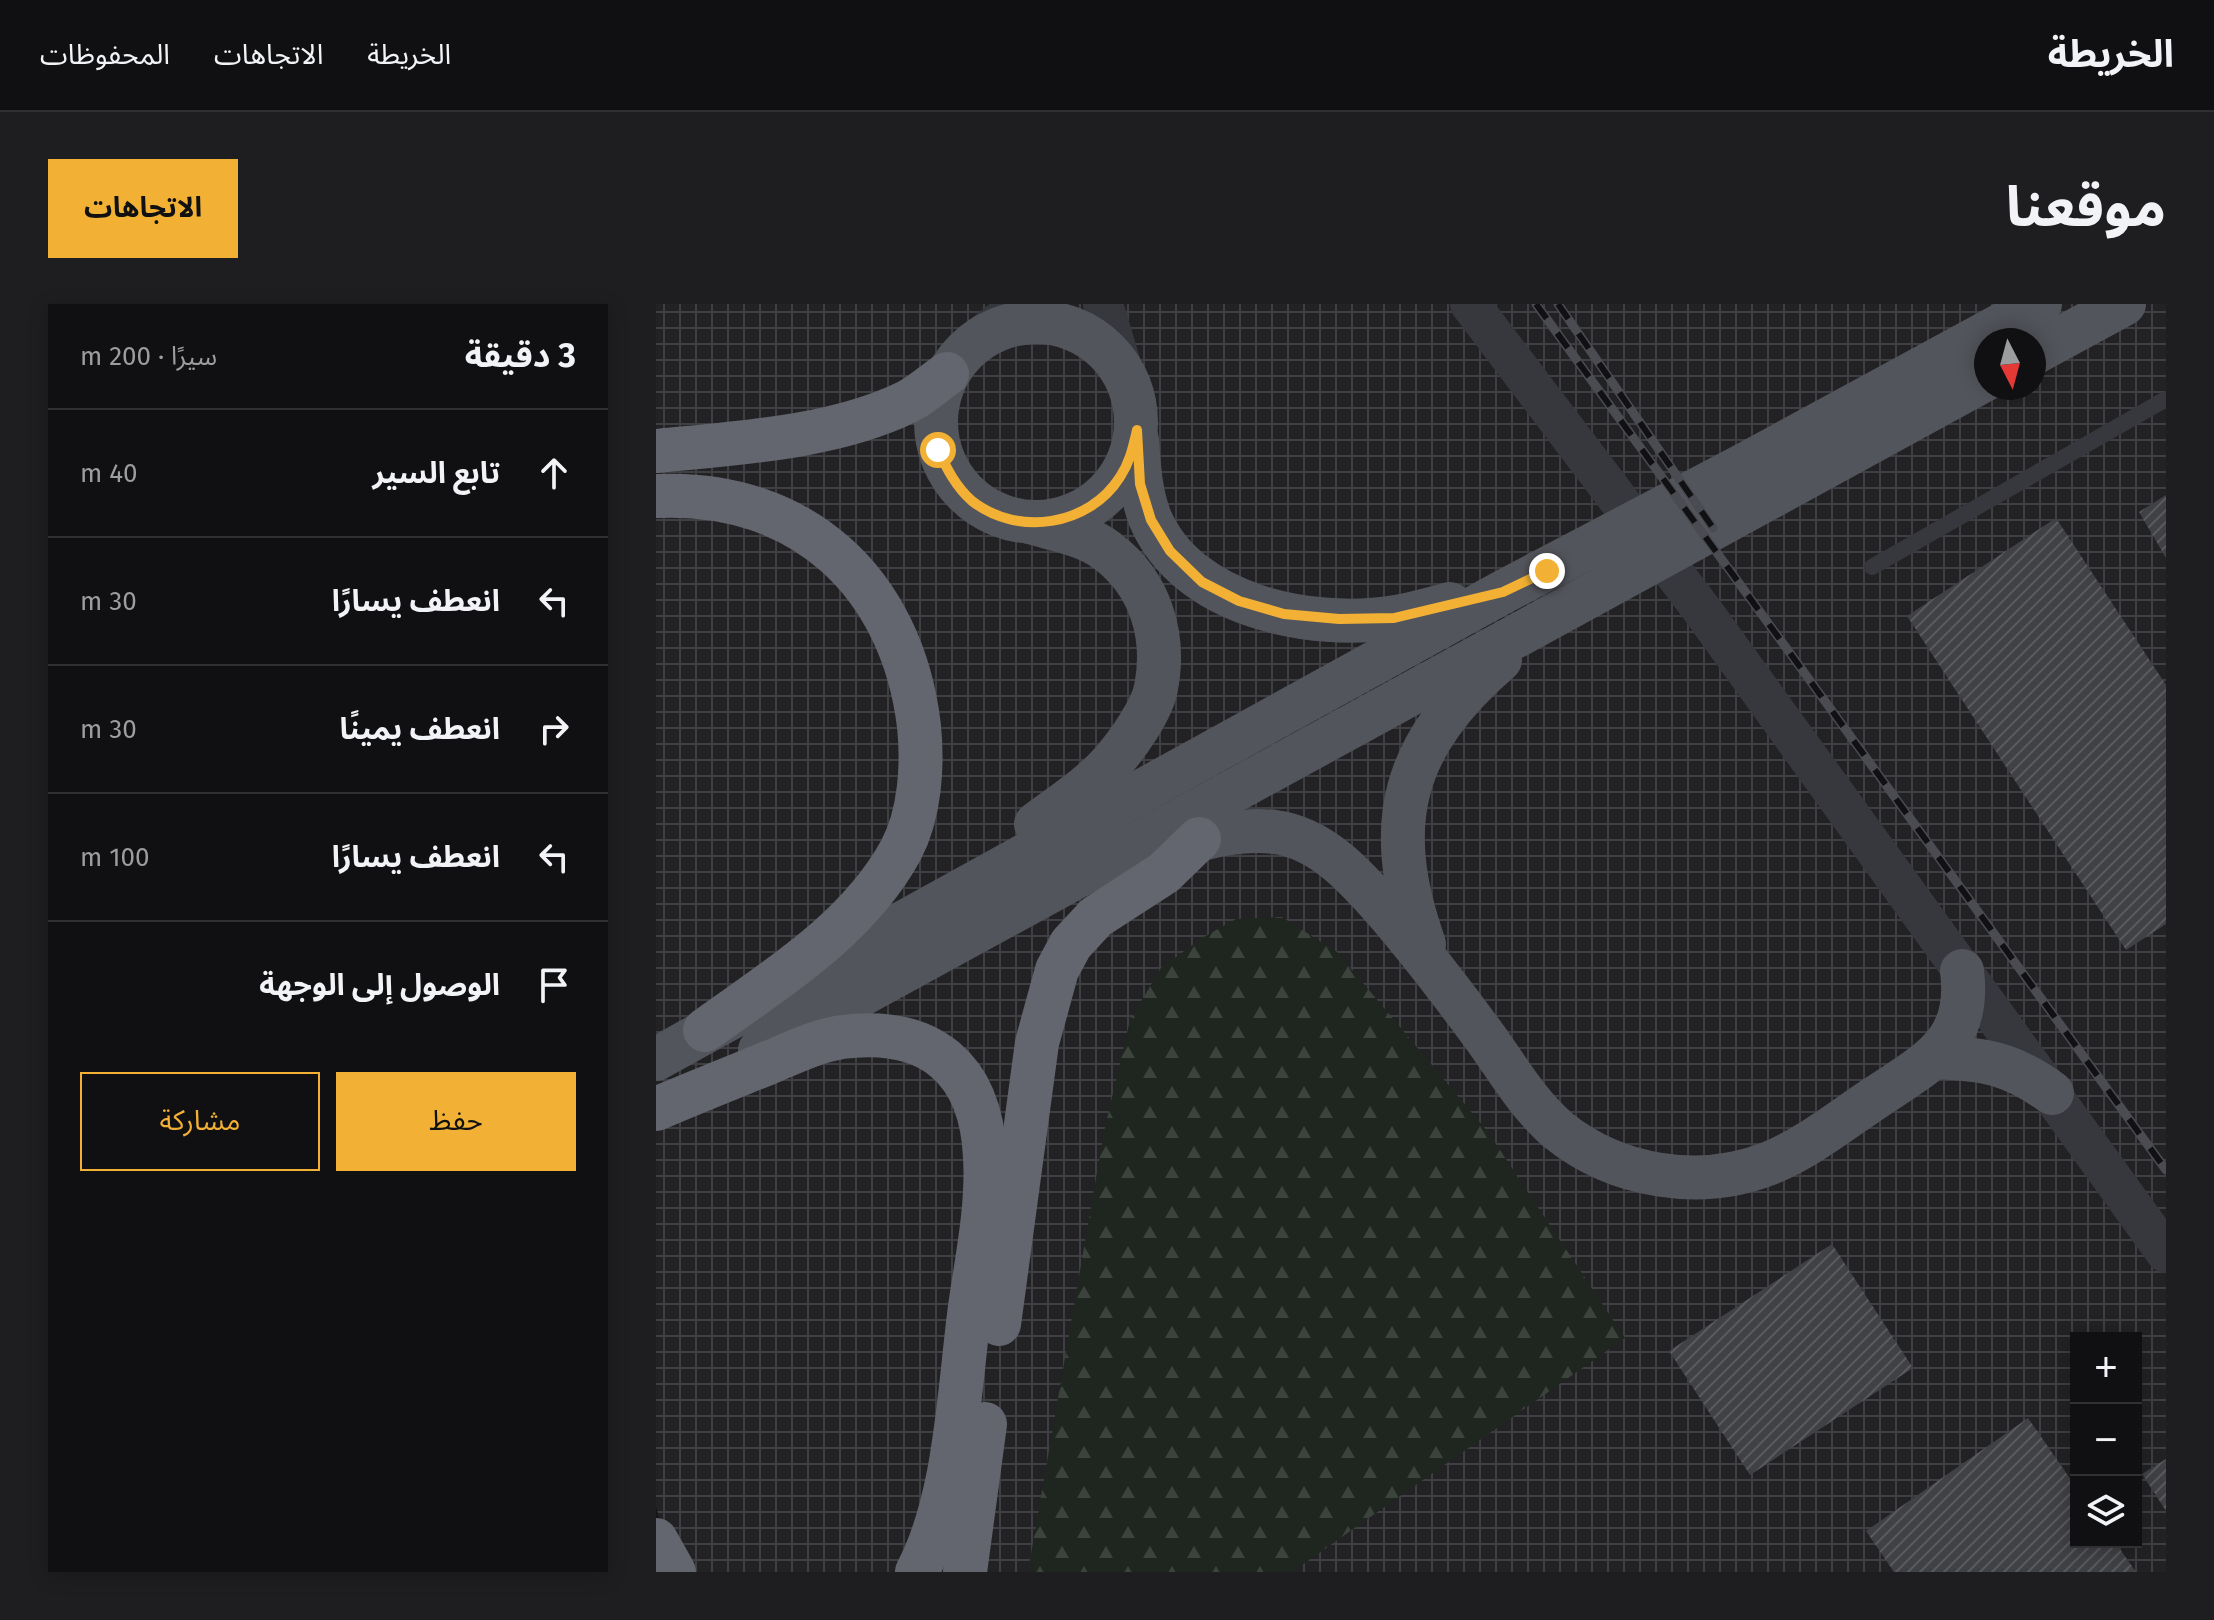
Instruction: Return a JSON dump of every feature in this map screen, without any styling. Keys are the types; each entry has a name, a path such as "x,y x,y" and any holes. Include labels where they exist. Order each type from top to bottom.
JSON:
{"highway":[{"path":"656,451 746,442 873,416 910,401 947,374"},
{"path":"656,496 690,494 738,503 786,521 825,543 858,575 891,627 903,653 916,700 921,744 918,801 902,848 873,894 831,936 783,975 705,1030"},
{"path":"965,1572 1037,1043 1047,1000 1057,970 1071,944 1096,917 1164,873 1199,839"},
{"path":"656,1108 808,1046 840,1037 873,1035 902,1038 931,1048 953,1065 970,1091 980,1117 985,1156 984,1202 947,1477 930,1546 917,1572"},
{"path":"656,1540 674,1572"}],"main road":[{"path":"656,1108 1561,611 1760,480 2040,304"},
{"path":"2046,346 2124,304"},
{"path":"905,920 1068,801 1111,763 1136,730 1156,691 1159,649 1153,612 1135,578 1106,550 1073,534 1000,516 973,501 951,478 938,450 934,419 940,387 956,359 980,337 1018,323 1058,323 1083,333 1105,348 1122,368 1134,398 1140,484 1151,520 1170,551 1202,582 1239,601 1284,614 1339,619 1394,618 1503,592"},
{"path":"656,1059 1503,592 1974,384"},
{"path":"1031,523 1056,521 1081,512 1102,498 1120,478 1131,455 1137,430"},
{"path":"1430,961 1410,903 1404,873 1404,812 1411,781 1425,748 1445,716 1483,674 1561,611"},
{"path":"1199,839 1271,770"},
{"path":"1079,875 1199,839 1247,832 1276,832 1314,847 1362,883 1430,961 1532,1103 1558,1129 1589,1151 1623,1166 1659,1175 1696,1178 1733,1174 1769,1163 1802,1147 1935,1057 1955,1033 1962,1015 1965,993 1962,971"},
{"path":"1935,1057 1976,1058 2004,1065 2029,1076 2052,1093"}],"street":[{"path":"980,337 1022,304"},
{"path":"1103,304 1122,368"},
{"path":"1470,304 1702,610 2166,1253"}],"lane":[{"path":"1872,567 2166,399"}],"shaded area":[{"path":"656,304 2166,304 2166,1572 673,1572 656,1506"}],"green space":[{"path":"1282,917 1337,952 1488,1132 1625,1338 1292,1572 1028,1572 1104,1132 1130,1020 1161,968 1202,938 1236,919"}],"building":[{"path":"2166,495 2166,558 2139,512"},
{"path":"2056,518 2166,685 2166,924 2126,950 1907,616"},
{"path":"1832,1244 1913,1368 1750,1475 1669,1351"},
{"path":"2028,1418 2070,1478 2070,1548 2119,1548 2136,1572 1894,1572 1866,1531"},
{"path":"2166,1459 2166,1511 2142,1474"}],"railway":[{"path":"1536,304 2166,1170"},
{"path":"1558,304 1713,528"}],"route":[{"path":"938,450 951,478 973,501 1000,516 1031,523 1056,521 1081,512 1102,498 1120,478 1131,455 1137,430 1140,484 1151,520 1170,551 1202,582 1239,601 1284,614 1339,619 1394,618 1503,592 1547,571"}]}
